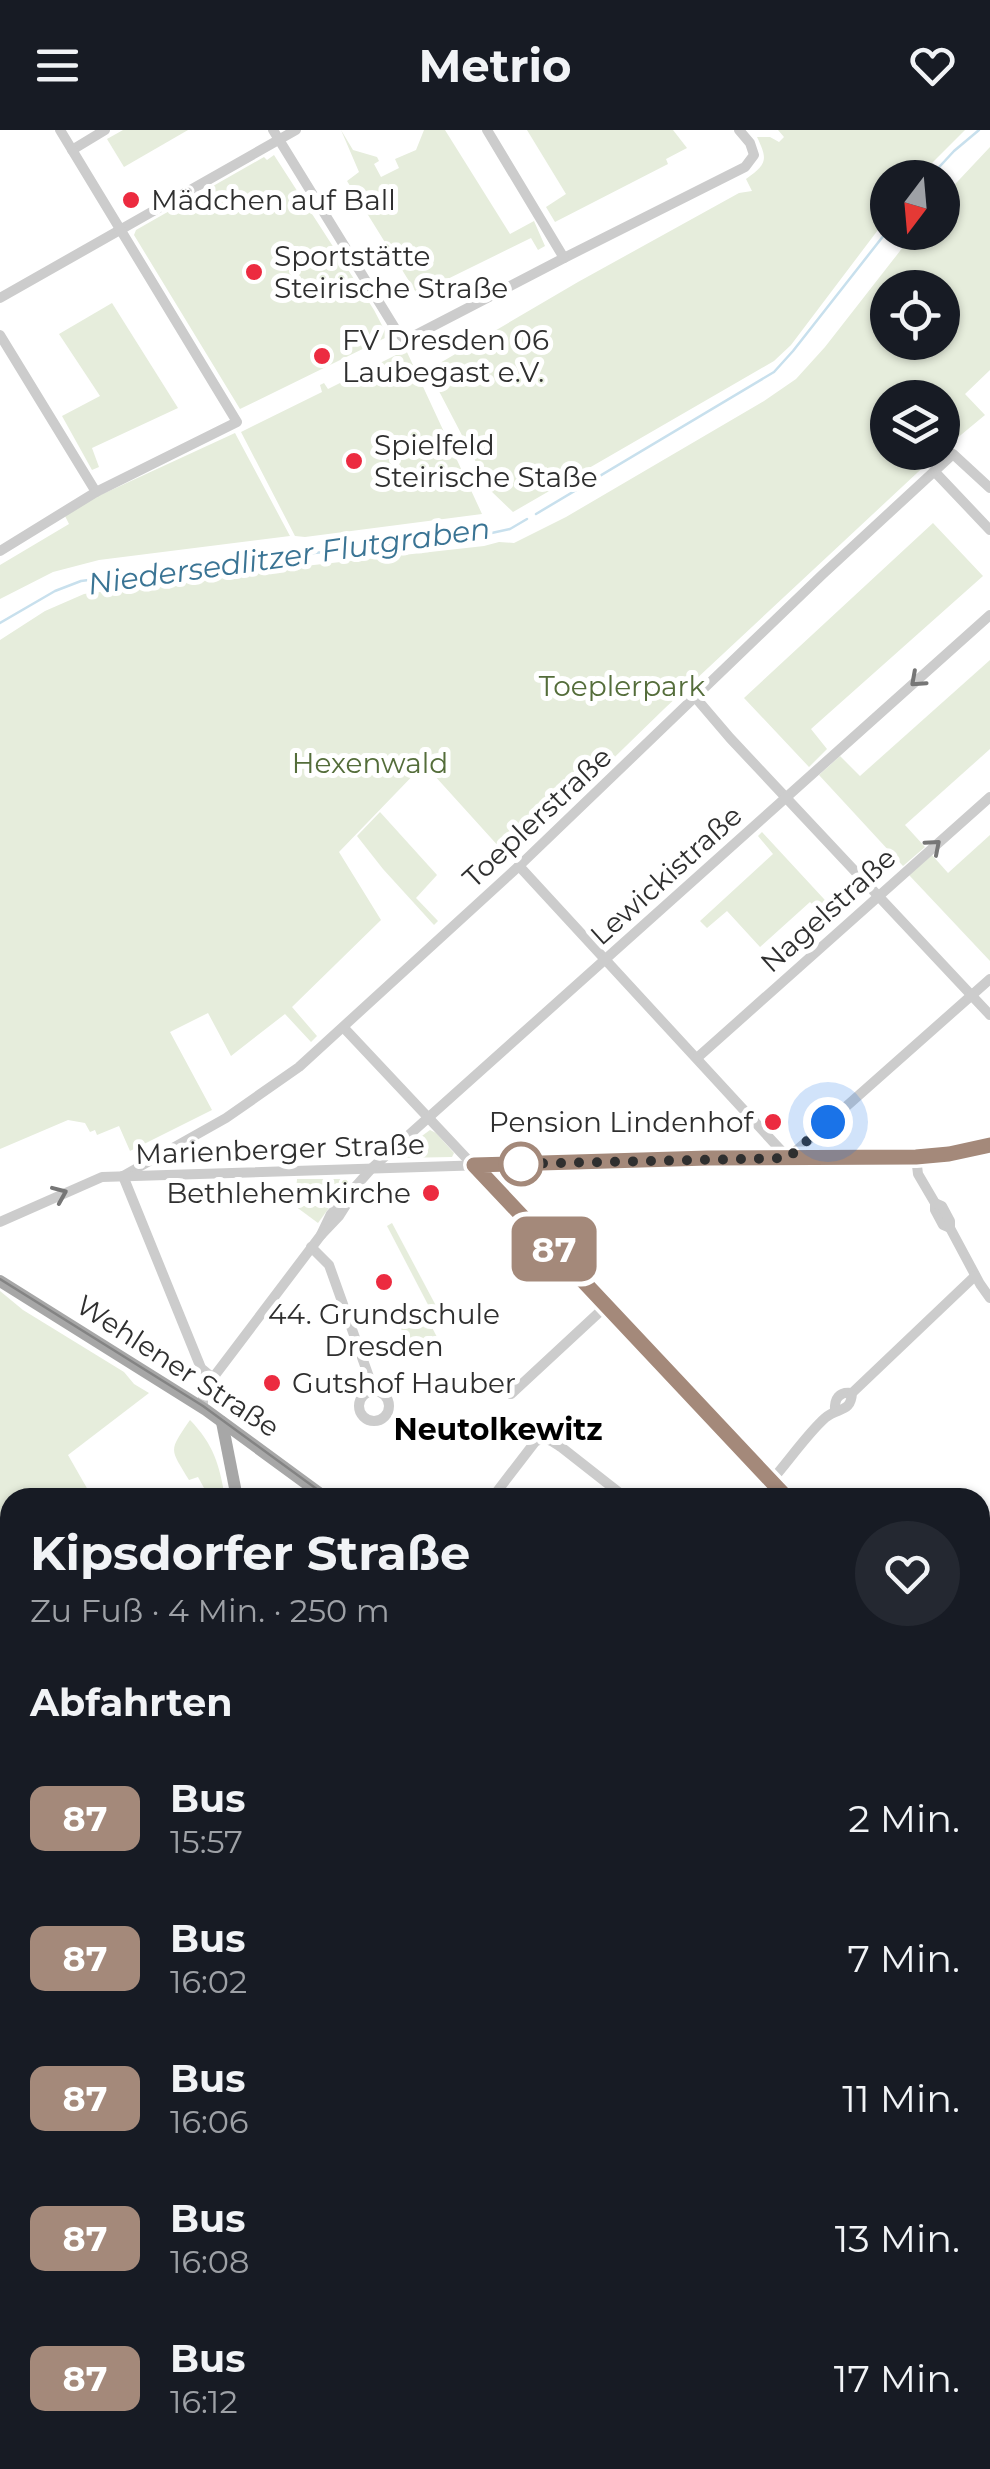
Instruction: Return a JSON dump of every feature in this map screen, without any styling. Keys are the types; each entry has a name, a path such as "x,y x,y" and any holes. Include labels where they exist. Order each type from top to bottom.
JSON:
{"main road":[{"name":"Wehlener Straße","path":"0,1281 206,1410 312,1488"},
{"path":"222,1421 235,1488"}],"street":[{"path":"0,552 96,492 237,422 60,130"},
{"path":"72,150 105,130"},
{"path":"0,298 276,134 296,130"},
{"path":"487,130 564,258"},
{"path":"276,134 398,333 411,337 745,168 754,156 750,143 739,130"},
{"path":"0,335 96,492"},
{"name":"Toeplerstraße","path":"123,1176 226,1118 292,1072 344,1028 954,454 990,488"},
{"path":"934,471 990,530"},
{"name":"Lewickistraße","path":"213,1378 312,1248 331,1214 372,1168 990,615"},
{"path":"695,697 990,1015"},
{"name":"Nagelstraße","path":"697,1058 990,797"},
{"path":"519,866 788,1158 990,979"},
{"path":"344,1028 777,1488"},
{"name":"Marienberger Straße","path":"0,1222 102,1177 916,1157 990,1144"},
{"path":"916,1157 918,1174 936,1204 935,1210 943,1225 950,1228 990,1298"},
{"path":"123,1176 200,1368 213,1378 204,1391 206,1410"},
{"path":"312,1248 329,1265 374,1391"},
{"path":"771,1481 834,1411 837,1397 852,1392 975,1276"},
{"path":"510,1394 606,1306"},
{"path":"500,1488 540,1439 560,1446 613,1488"}],"green space":[{"path":"123,130 188,130 124,167 107,139"},
{"path":"341,130 353,150 377,157 379,161 374,164 381,177 399,168 395,159 416,150 424,130 445,130 510,234 534,221 545,246 538,250 531,238 417,294 347,181 359,172"},
{"path":"527,130 673,130 687,148 666,159 668,164 555,222 546,207 566,194"},
{"path":"778,130 965,130 935,160 870,160 870,240 791,345 774,361 513,512 491,491 428,370 739,193 752,191 746,179 764,161 757,137 779,142 784,137"},
{"path":"990,147 990,370 965,394 985,415 960,436 960,380 870,380 870,470 920,470 510,859 424,764 339,852 381,920 292,1007 317,1036 311,1042 285,1014 231,1056 208,1013 170,1032 212,1110 130,1151 119,1126 97,1135 85,1123 68,1120 0,1149 0,640 45,611 84,594 514,543 566,517 796,379 870,289 870,360 960,360 960,270 885,270 901,250 960,250 960,179"},
{"name":"Sportstätte Steirische Straße","path":"274,155 387,335 240,409 134,235 136,230 264,157 267,160"},
{"path":"112,303 178,408 92,448 99,467 92,470 62,416 100,396 59,334"},
{"name":"Sportstätte Steirische Straße","path":"406,350 482,514 295,536 241,432 322,392 320,385 324,383 328,389"},
{"path":"235,433 290,536 99,560 53,572 0,599 0,565 69,524 65,516 94,498"},
{"path":"933,523 983,576 811,729 827,749 809,767 744,698"},
{"path":"990,660 990,749 905,825 925,847 903,866 819,775 840,756 860,776"},
{"path":"380,812 437,875 416,898 438,921 434,925 357,836"},
{"path":"762,832 836,912 828,920 810,902 760,947 727,911 707,928 700,921 773,854 758,836"},
{"path":"990,835 990,961 909,875 932,855 948,873"},
{"path":"430,1130 454,1153 452,1157 398,1156 399,1153"},
{"path":"297,1179 348,1182 318,1223 295,1206"},
{"path":"392,1223 443,1319 437,1322 387,1226"},
{"path":"0,1291 23,1310 124,1372 149,1393 68,1455 87,1488 0,1488"},
{"path":"422,1308 439,1341 414,1354 397,1321"},
{"path":"190,1420 214,1456 223,1488 204,1488 198,1477 189,1480 175,1455 178,1438"}],"waterway":[{"name":"Niedersedlitzer Flutgraben","path":"946,160 979,130"},
{"name":"Niedersedlitzer Flutgraben","path":"536,514 774,372 872,250"},
{"name":"Niedersedlitzer Flutgraben","path":"0,623 55,591 81,581 478,536 510,529 527,519"}],"tram line":[{"path":"0,1279 203,1406 315,1488"}],"bus line":[{"name":"87","path":"778,1488 474,1165 916,1157 990,1145"}],"place":[{"name":"Mädchen auf Ball","path":"131,200"},
{"name":"Sportstätte Steirische Straße","path":"254,272"},
{"name":"FV Dresden 06 Laubegast e.V.","path":"322,356"},
{"name":"Spielfeld Steirische Staße","path":"354,461"},
{"name":"Pension Lindenhof","path":"773,1122"},
{"name":"Bethlehemkirche","path":"431,1193"},
{"name":"44. Grundschule Dresden","path":"384,1282"},
{"name":"Gutshof Hauber","path":"272,1383"}],"district":[{"name":"Neutolkewitz","path":"498,1429"}],"route":[{"path":"521,1164 514,1164 788,1158 828,1122"}],"park label":[{"name":"Toeplerpark","path":"622,686"},
{"name":"Hexenwald","path":"370,763"}]}
